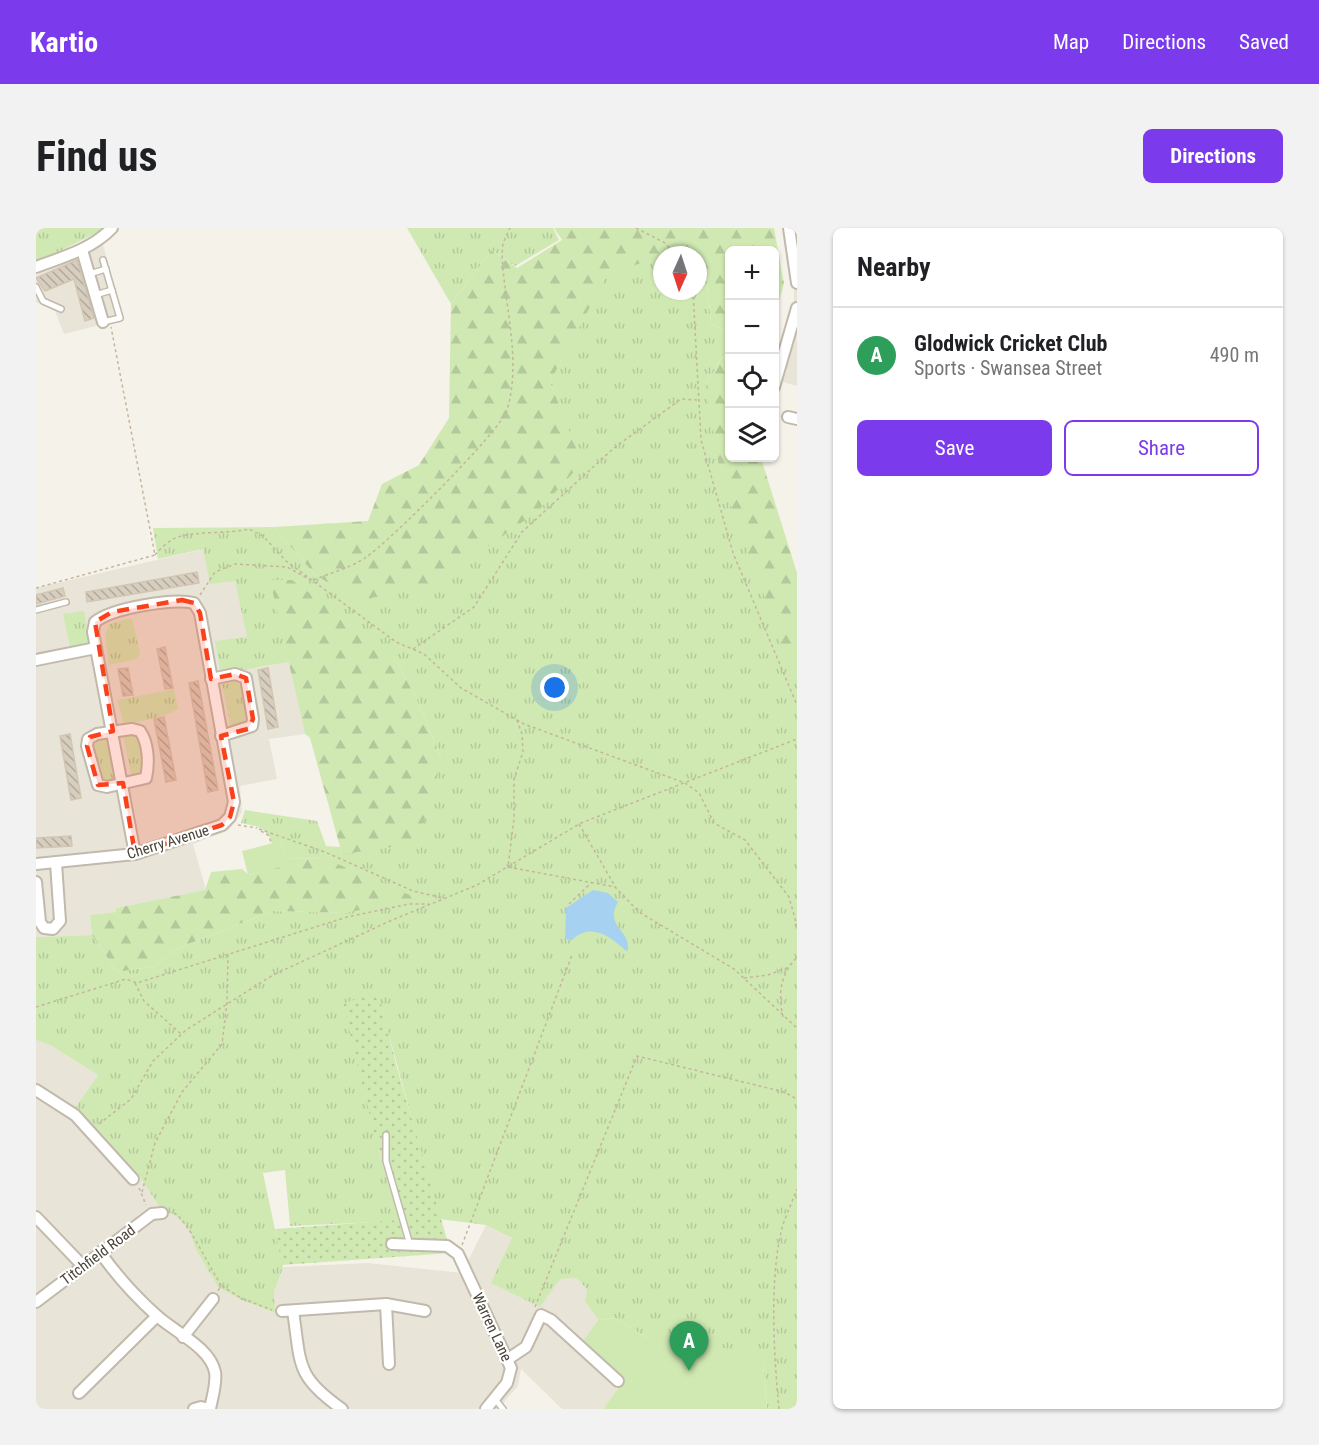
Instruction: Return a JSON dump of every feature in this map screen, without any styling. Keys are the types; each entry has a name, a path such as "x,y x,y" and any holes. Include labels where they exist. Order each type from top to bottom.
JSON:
{"street":[{"path":"36,267 82,250 104,237 112,228"},
{"path":"789,228 797,283"},
{"path":"82,250 95,295 106,321"},
{"path":"779,370 797,308"},
{"path":"135,854 93,632 95,622 112,612 182,600 194,603"},
{"name":"Cherry Avenue","path":"36,864 135,854 222,825 225,822 234,802 200,613 194,603"},
{"path":"36,660 96,648"},
{"path":"211,679 235,674 246,678 253,719 252,726 221,735"},
{"path":"134,729 144,738 149,766 146,778 107,787 98,785 87,746 90,737 113,731 134,729"},
{"path":"36,882 40,922 44,928 53,929 60,921 56,863"},
{"path":"36,1090 75,1115 133,1179"},
{"name":"Titchfield Road","path":"36,1302 82,1265 157,1214"},
{"path":"36,1217 82,1265"},
{"path":"392,1244 410,1245"},
{"name":"Warren Lane","path":"410,1245 447,1246 458,1254 508,1359 511,1368 507,1383 486,1409"},
{"path":"100,1252 120,1280 132,1289 157,1316 208,1356 215,1373 210,1409 201,1407 194,1409"},
{"path":"183,1337 213,1299"},
{"path":"386,1304 389,1364"},
{"path":"342,1409 315,1390 302,1370 287,1311 386,1304 425,1311"},
{"path":"79,1393 157,1316"},
{"path":"508,1359 526,1347 541,1316 551,1320 618,1381"}],"lane":[{"path":"103,260 120,318 106,321"},
{"path":"89,274 106,269"},
{"path":"36,287 43,301 61,309"},
{"path":"95,295 112,290"},
{"path":"36,610 66,602"},
{"path":"386,1135 386,1161 410,1245"},
{"path":"495,1399 503,1409"}],"path":[{"path":"312,581 364,558 395,532 489,439 507,411 512,379 512,346 502,254 503,243 510,228"},
{"path":"635,228 668,246"},
{"path":"693,300 701,440 733,553 797,705"},
{"path":"106,321 155,555"},
{"path":"413,649 474,607 522,532 614,448 681,399 698,400"},
{"path":"36,588 155,555 177,537 238,533 249,529 263,536 286,561 396,642 424,654 461,688 517,720 685,783 699,793 714,823 745,840 789,897 797,926"},
{"path":"194,603 215,572 235,564 287,567 312,581"},
{"path":"508,867 514,819 514,779 523,752 522,734 517,720"},
{"path":"91,1130 131,1099 153,1061 182,1035 227,1002 273,975 390,921 477,885 579,824 797,739"},
{"path":"225,822 259,829 325,852 413,891 444,899"},
{"path":"579,824 616,888 639,912 734,969 797,1028"},
{"path":"259,829 268,835 272,844"},
{"path":"508,867 616,888"},
{"path":"569,904 593,882"},
{"path":"36,1007 126,979 134,981 228,954 347,917 409,904 430,904"},
{"path":"228,954 227,1002 222,1044 182,1092 155,1143 142,1192 144,1201 157,1214 168,1211 179,1215 190,1229 197,1248 221,1286 241,1298 274,1311 287,1311"},
{"path":"458,1254 572,955"},
{"path":"783,1017 779,999 781,980 797,957"},
{"path":"743,978 768,975 789,967"},
{"path":"134,981 144,1001 182,1035"},
{"path":"541,1316 534,1305 638,1056 784,1092 797,1099"},
{"path":"133,1179 132,1183 142,1192"},
{"path":"779,1409 774,1364 776,1276 782,1229 797,1189"},
{"path":"213,1299 221,1286"}],"highlighted area":[{"path":"182,600 194,603 200,613 211,679 235,674 246,678 253,719 248,729 221,736 234,802 230,817 222,825 135,854 123,783 98,785 87,746 90,737 113,731 95,622 112,612"}],"shaded area":[{"path":"786,228 797,228 797,386 779,381 779,365 794,310 794,287"},
{"path":"103,245 124,319 64,334 55,311 36,302 36,275"},
{"path":"204,549 235,581 256,668 289,662 305,734 269,739 277,779 240,786 242,812 229,830 193,844 206,890 116,908 117,912 90,915 92,935 36,937 36,588"},
{"path":"36,1040 50,1045 98,1075 75,1108 139,1176 161,1209 176,1215 188,1228 196,1250 218,1287 241,1300 275,1313 274,1292 283,1267 368,1263 462,1273 486,1225 512,1238 560,1279 576,1278 587,1289 585,1301 598,1320 581,1346 625,1379 603,1409 562,1409 521,1369 518,1386 498,1409 36,1409"}],"green space":[{"path":"36,228 106,228 36,263"},
{"path":"407,228 553,228 559,240 515,266 492,250 451,304"},
{"path":"554,228 774,228 777,246 725,246 725,330 711,324 707,283 707,246 653,246 653,259 607,275 550,382 582,463 538,511 435,584 362,600 316,576 274,527 368,521 382,484 419,465 449,418 451,304 492,250 517,268 562,240"},
{"path":"779,256 784,284 779,301"},
{"path":"653,258 653,300 707,300 707,283 711,324 725,330 725,352 706,385 725,448 725,462 729,462 789,662 797,675 797,1409 767,1409 763,1363 652,1341 615,1318 598,1320 585,1301 587,1289 576,1278 560,1279 540,1307 491,1283 512,1238 486,1225 439,1219 377,991 378,1149 400,1221 290,1226 285,1170 263,1173 283,1267 274,1292 275,1313 241,1300 218,1287 196,1250 188,1228 176,1216 161,1209 139,1176 75,1108 98,1075 50,1045 36,1040 36,937 92,935 117,972 155,966 176,949 272,911 346,913 324,858 286,859 281,841 272,844 268,834 264,831 256,826 241,823 245,810 317,821 326,846 340,847 342,854 441,759 420,706 395,658 271,580 289,662 225,673 220,671 215,641 247,637 235,581 210,584 203,549 158,559 153,528 274,527 316,576 581,463 550,382 606,275"},
{"path":"725,352 725,462 762,462 797,573 797,675 789,663 721,479 706,385"},
{"path":"270,580 292,580 395,658 420,706 441,759 432,799 419,836 388,848 342,854 310,738 305,734"},
{"path":"84,611 89,640 87,645 70,647 63,614"},
{"path":"132,618 140,653 137,659 109,665 105,636 109,624"},
{"path":"235,681 243,687 249,720 248,725 231,729 222,684"},
{"path":"174,689 178,709 161,716 124,725 117,700"},
{"path":"129,732 140,736 145,774 132,779 123,735"},
{"path":"97,739 107,739 114,780 104,783 98,777 92,745"},
{"path":"281,841 288,865 248,875 242,851"},
{"path":"324,858 416,898 346,913 272,911 176,949 155,966 117,972 92,935 90,915 116,912 116,908 205,890 211,872 242,869 249,875 287,864 286,859"},
{"path":"378,991 397,1068 451,1253 282,1265 275,1229 400,1220 378,1149 343,1004"},
{"path":"615,1318 652,1341 663,1334 737,1351 763,1363 767,1409 603,1409 625,1379 580,1346 598,1320"}],"water":[{"path":"593,890 608,893 618,902 614,910 614,917 628,943 628,950 626,951 600,933 586,932 572,940 565,939 566,908"}],"building":[{"path":"77,260 94,318 85,321 74,279 45,291 36,278"},
{"path":"197,572 199,583 87,602 86,592"},
{"path":"63,588 65,596 36,604 36,595"},
{"path":"165,647 173,688 165,689 157,649"},
{"path":"128,668 133,695 123,696 118,669"},
{"path":"268,668 278,727 268,729 258,670"},
{"path":"198,681 218,790 208,792 189,683"},
{"path":"164,717 176,780 166,782 154,719"},
{"path":"70,734 81,798 71,800 60,736"},
{"path":"71,836 72,846 36,848 36,838"}],"place":[{"name":"Glodwick Cricket Club","path":"689,1371"}]}
